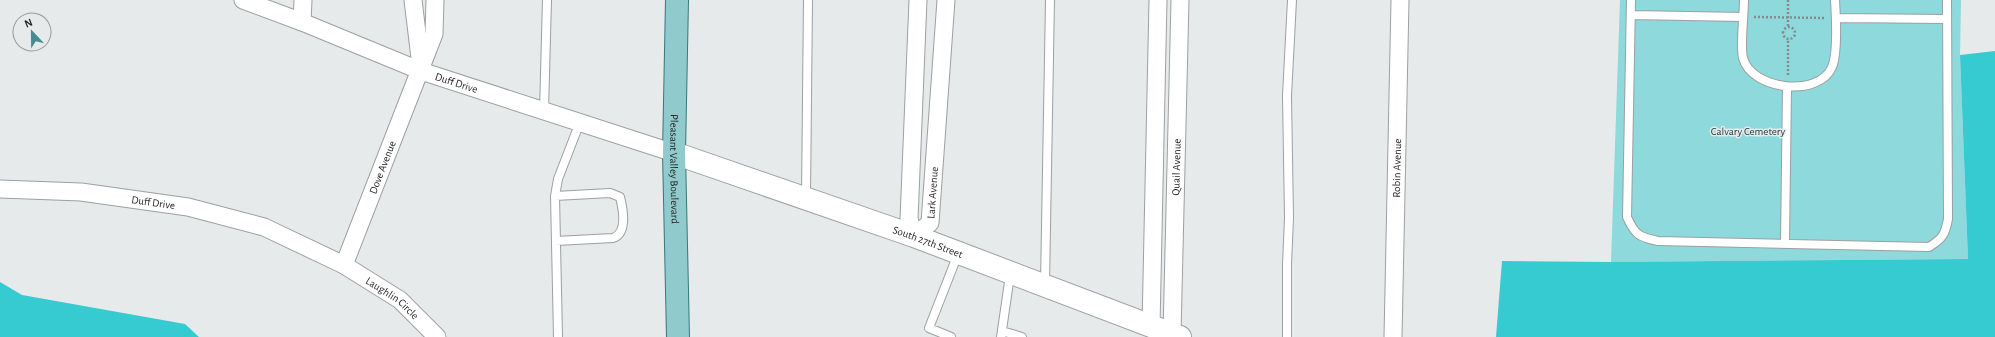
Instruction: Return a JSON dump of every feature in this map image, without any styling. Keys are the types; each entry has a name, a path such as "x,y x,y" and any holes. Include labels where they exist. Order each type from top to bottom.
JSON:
{"main road":[{"name":"Pleasant Valley Boulevard","path":"677,0 674,153 678,337"}],"street":[{"name":"Duff Drive","path":"243,0 302,22 421,71 674,153"},
{"path":"302,22 303,0"},
{"name":"Dove Avenue","path":"413,0 421,71"},
{"name":"Dove Avenue","path":"344,265 421,71 434,34 435,0"},
{"name":"Lark Avenue","path":"918,0 909,219 914,236 930,223 946,0"},
{"name":"Quail Avenue","path":"1151,326 1158,0"},
{"name":"Quail Avenue","path":"1176,336 1180,0"},
{"name":"Robin Avenue","path":"1393,337 1400,0"},
{"name":"South 27th Street","path":"674,153 914,236 1176,336"},
{"name":"Duff Drive","path":"0,189 81,192 188,207 264,227 344,265"},
{"name":"Laughlin Circle","path":"344,265 400,300 437,337"}],"lane":[{"path":"544,111 547,0"},
{"path":"806,198 808,0"},
{"path":"1045,285 1050,0"},
{"path":"1287,337 1289,218 1287,96 1292,0"},
{"path":"1631,0 1627,217 1633,230 1642,237 1658,241 1929,247 1939,240 1946,232 1948,219 1947,0"},
{"path":"1744,0 1743,57 1746,66 1754,76 1788,87 1815,83 1826,76 1832,68 1836,18 1835,0"},
{"path":"1631,15 1744,17"},
{"path":"1836,18 1946,20"},
{"path":"1785,243 1788,87"},
{"path":"558,337 555,196 558,179 580,122"},
{"path":"555,196 610,193 620,196 622,203 623,228 622,232 613,238 556,241"},
{"path":"951,337 929,328 959,253"},
{"path":"1011,272 1001,334 1022,337"}],"path":[{"path":"1788,0 1788,28"},
{"path":"1744,17 1836,18"},
{"path":"1788,28 1792,28 1794,36 1788,39"},
{"path":"1788,28 1784,30 1783,34 1784,38 1788,39"},
{"path":"1788,39 1788,87"}],"green space":[{"name":"Calvary Cemetery","path":"1620,0 1961,0 1960,55 1968,259 1611,262"}],"shaded area":[{"path":"1995,51 1995,337 1496,337 1502,261 1611,262 1968,259 1960,55"},
{"path":"0,282 22,295 185,324 199,337 0,337"}]}
